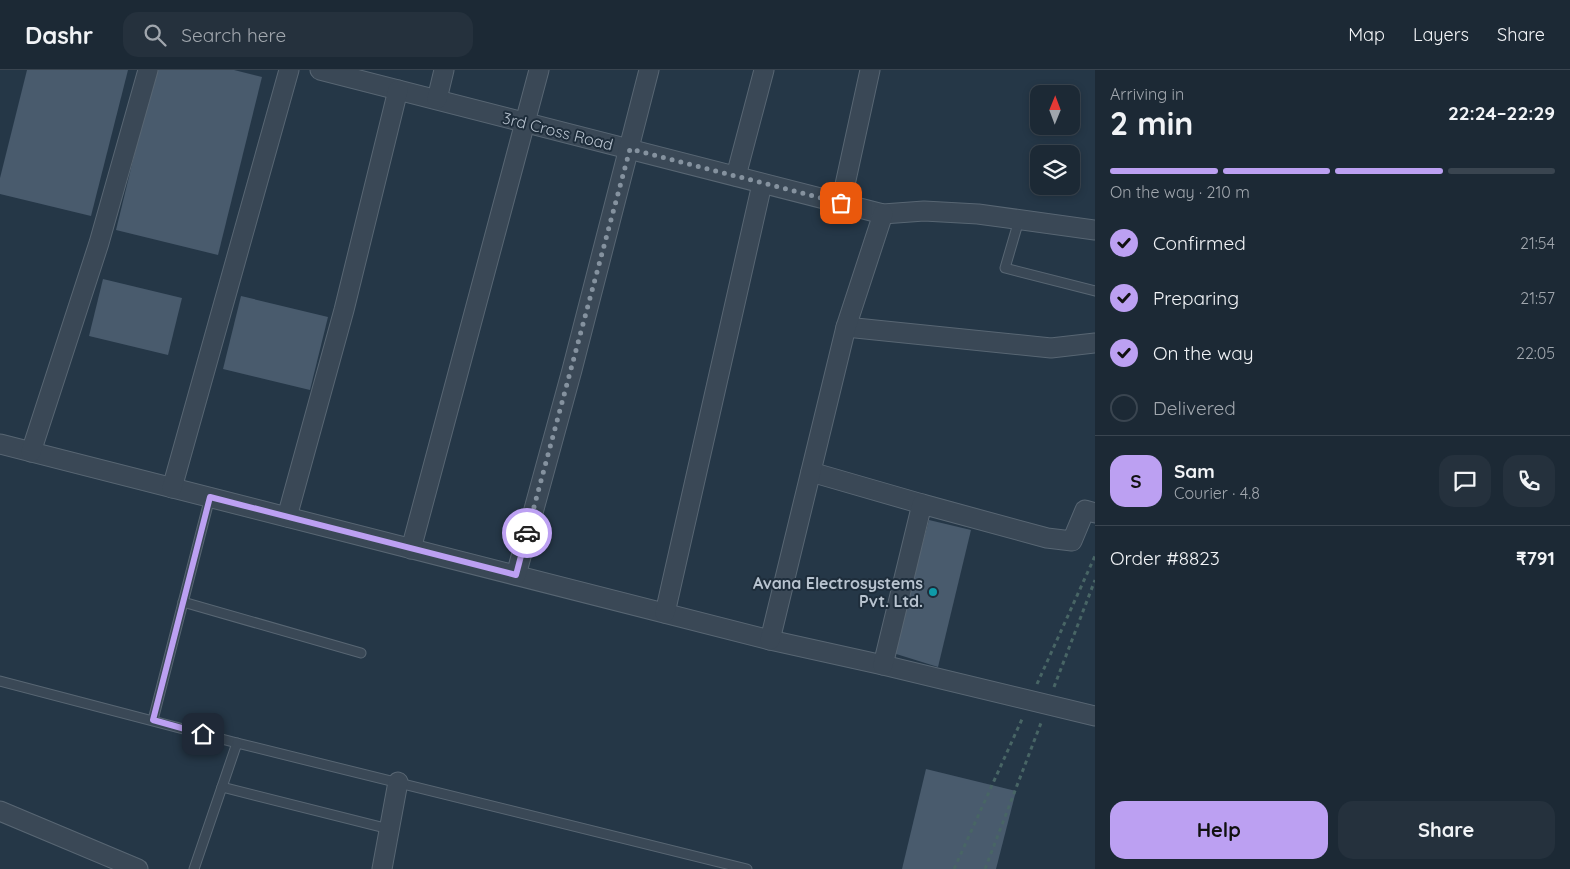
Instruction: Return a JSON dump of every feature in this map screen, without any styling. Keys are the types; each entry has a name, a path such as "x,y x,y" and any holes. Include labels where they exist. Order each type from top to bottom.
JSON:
{"street":[{"path":"31,452 99,244 148,70"},
{"path":"172,488 289,70"},
{"name":"3rd Cross Road","path":"320,70 341,73 398,90 883,214 924,211 978,214 1095,230"},
{"path":"437,99 444,70"},
{"path":"411,548 539,70"},
{"path":"516,575 630,149 649,70"},
{"path":"736,176 764,70"},
{"path":"841,203 870,70"},
{"path":"287,517 344,310 398,90"},
{"path":"665,613 762,184"},
{"path":"770,640 846,327 883,214"},
{"path":"846,327 1052,348 1095,343"},
{"path":"0,444 770,640 1095,716"},
{"path":"811,472 1047,538 1072,541 1085,510 1095,513"},
{"path":"883,665 922,504"},
{"path":"382,869 398,782"},
{"path":"0,811 138,869"}],"lane":[{"path":"1019,220 1005,268 1095,291"},
{"path":"153,720 210,497"},
{"path":"184,602 361,653"},
{"path":"0,681 237,743 746,869"},
{"path":"194,869 237,743"},
{"path":"222,787 389,829"}],"building":[{"path":"27,70 128,70 91,216 0,194 0,178"},
{"path":"155,70 234,70 262,77 218,255 116,230"},
{"path":"103,279 182,298 168,355 89,336"},
{"path":"241,296 328,317 310,390 223,369"},
{"name":"Avana Electrosystems Pvt. Ltd.","path":"929,520 971,530 938,667 893,653"},
{"path":"926,769 1016,791 996,869 902,869"}],"way so far":[{"path":"527,533 630,149 841,203"}],"place":[{"name":"Avana Electrosystems Pvt. Ltd.","path":"933,592"}],"route":[{"path":"203,734 153,720 210,497 516,575 527,533"}]}
